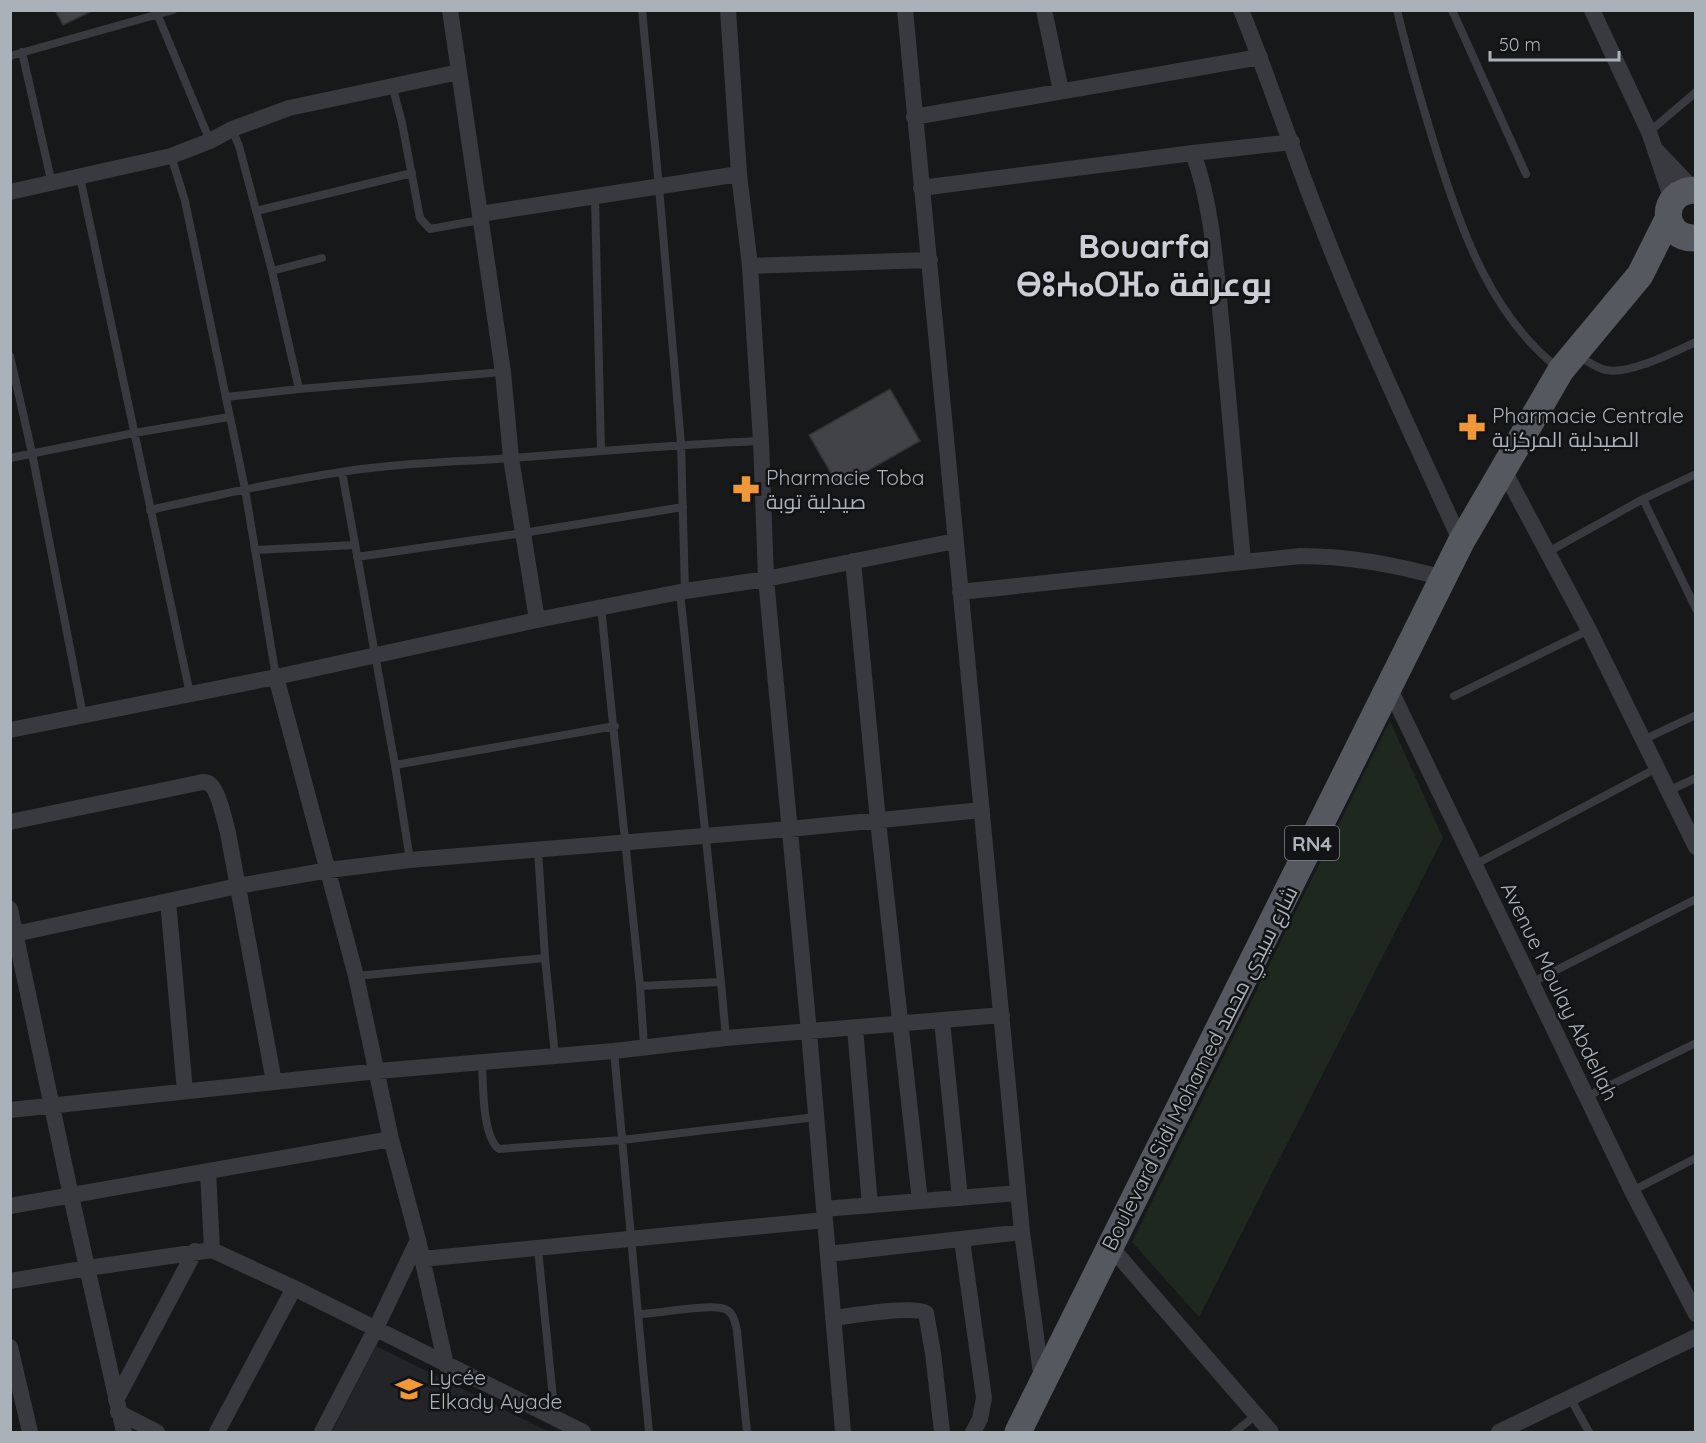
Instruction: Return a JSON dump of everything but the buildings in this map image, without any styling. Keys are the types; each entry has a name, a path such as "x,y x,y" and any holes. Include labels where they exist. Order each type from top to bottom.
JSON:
{"main road":[{"name":"RN4","path":"1682,200 1676,233 1694,239"},
{"name":"RN4","path":"1640,275 1682,200"},
{"name":"RN4","path":"1640,275 1694,239"},
{"name":"Boulevard Sidi Mohamed شارع سيدي محمد","path":"1018,1432 1461,542 1567,362 1640,275"}],"street":[{"path":"450,10 503,372 511,458 537,620"},
{"path":"728,10 739,174 750,266 761,441 766,579 809,1032 843,1432"},
{"path":"905,10 1018,1193 1042,1382"},
{"path":"1044,10 1061,91"},
{"path":"1241,10 1318,216 1461,542"},
{"path":"1592,10 1655,149 1682,200"},
{"path":"914,117 1260,57"},
{"path":"10,192 171,156 210,141 232,129 290,108 459,72"},
{"path":"921,188 1292,142"},
{"path":"1655,149 1682,200"},
{"path":"1193,153 1201,176 1207,206 1217,278 1243,561"},
{"path":"480,217 739,174"},
{"path":"750,266 930,260"},
{"path":"1503,469 1589,630 1695,847"},
{"path":"10,730 276,677 601,607 682,591 766,579 955,541"},
{"path":"960,592 1300,556 1369,560 1444,578"},
{"path":"853,561 878,821 920,1201"},
{"path":"276,677 356,976 446,1365"},
{"name":"Avenue Moulay Abdellah","path":"1389,687 1586,1097 1695,1314"},
{"path":"10,822 204,782 212,786 222,811 238,886 274,1082"},
{"path":"13,934 238,886 329,870 411,860 705,837 982,810"},
{"path":"168,901 185,1091"},
{"path":"10,909 13,934 88,1268 118,1420"},
{"path":"10,1110 482,1061 1002,1015"},
{"path":"942,1021 960,1198"},
{"path":"855,1028 870,1205"},
{"path":"10,1206 392,1139"},
{"path":"118,1420 203,1251 208,1171"},
{"path":"422,1260 632,1239 824,1214 870,1205 1018,1193"},
{"path":"828,1254 1022,1232"},
{"path":"322,1432 418,1240"},
{"path":"962,1240 984,1398 980,1419 973,1432"},
{"path":"1110,1246 1271,1432"},
{"path":"10,1281 203,1251 294,1288 583,1432"},
{"path":"217,1432 294,1288"},
{"path":"833,1318 910,1310 926,1313 942,1432"},
{"path":"1499,1432 1695,1337"},
{"path":"10,1347 30,1432"},
{"path":"118,1420 157,1432"}],"lane":[{"path":"10,56 173,10"},
{"path":"642,10 681,444 682,591 726,1038"},
{"path":"1397,10 1414,78 1453,202 1471,250 1485,278 1519,330 1537,350 1567,362 1618,371 1663,356 1695,342"},
{"path":"1452,10 1526,174"},
{"path":"157,13 210,141"},
{"path":"22,52 52,184"},
{"path":"392,85 420,218 429,228 480,217"},
{"path":"1648,132 1695,92"},
{"path":"232,129 239,146 272,271 299,389"},
{"path":"171,156 185,201 245,489 276,677"},
{"path":"256,211 412,173"},
{"path":"80,177 190,694"},
{"path":"595,198 601,450"},
{"path":"272,271 322,258"},
{"path":"10,356 32,453 83,715"},
{"path":"226,397 503,372"},
{"path":"10,458 229,417"},
{"path":"150,510 245,489 342,472 412,463 511,458 681,444 761,441"},
{"path":"342,472 411,860"},
{"path":"1548,552 1643,499 1695,474"},
{"path":"1643,499 1695,609"},
{"path":"357,557 683,507"},
{"path":"255,550 355,544"},
{"path":"601,607 615,726 644,1046"},
{"path":"1454,696 1589,630"},
{"path":"1643,740 1695,715"},
{"path":"395,765 615,726"},
{"path":"1474,865 1657,768"},
{"path":"1668,791 1695,778"},
{"path":"538,850 545,958 555,1055"},
{"path":"1531,983 1695,899"},
{"path":"356,976 545,958"},
{"path":"640,986 721,982"},
{"path":"1586,1097 1695,1043"},
{"path":"614,1051 649,1432"},
{"path":"482,1061 490,1138 493,1145 499,1149 622,1140 816,1117"},
{"path":"1632,1191 1695,1158"},
{"path":"538,1249 555,1419"},
{"path":"638,1314 709,1307 728,1310 735,1321 747,1432"},
{"path":"1570,1398 1588,1432"},
{"path":"1235,1432 1256,1415"}],"shaded area":[{"path":"1390,721 1443,838 1199,1317 1132,1242"},
{"name":"Lycée Elkady Ayade","path":"376,1346 549,1432 332,1432"}],"place":[{"name":"Pharmacie Centrale الصيدلية المركزية","path":"1472,427"},
{"name":"Pharmacie Toba صيدلية توبة","path":"746,489"},
{"name":"Lycée Elkady Ayade","path":"409,1389"}],"district":[{"name":"Bouarfa ⴱⵓⵄⴰⵔⴼⴰ بوعرفة","path":"1144,264"}]}
